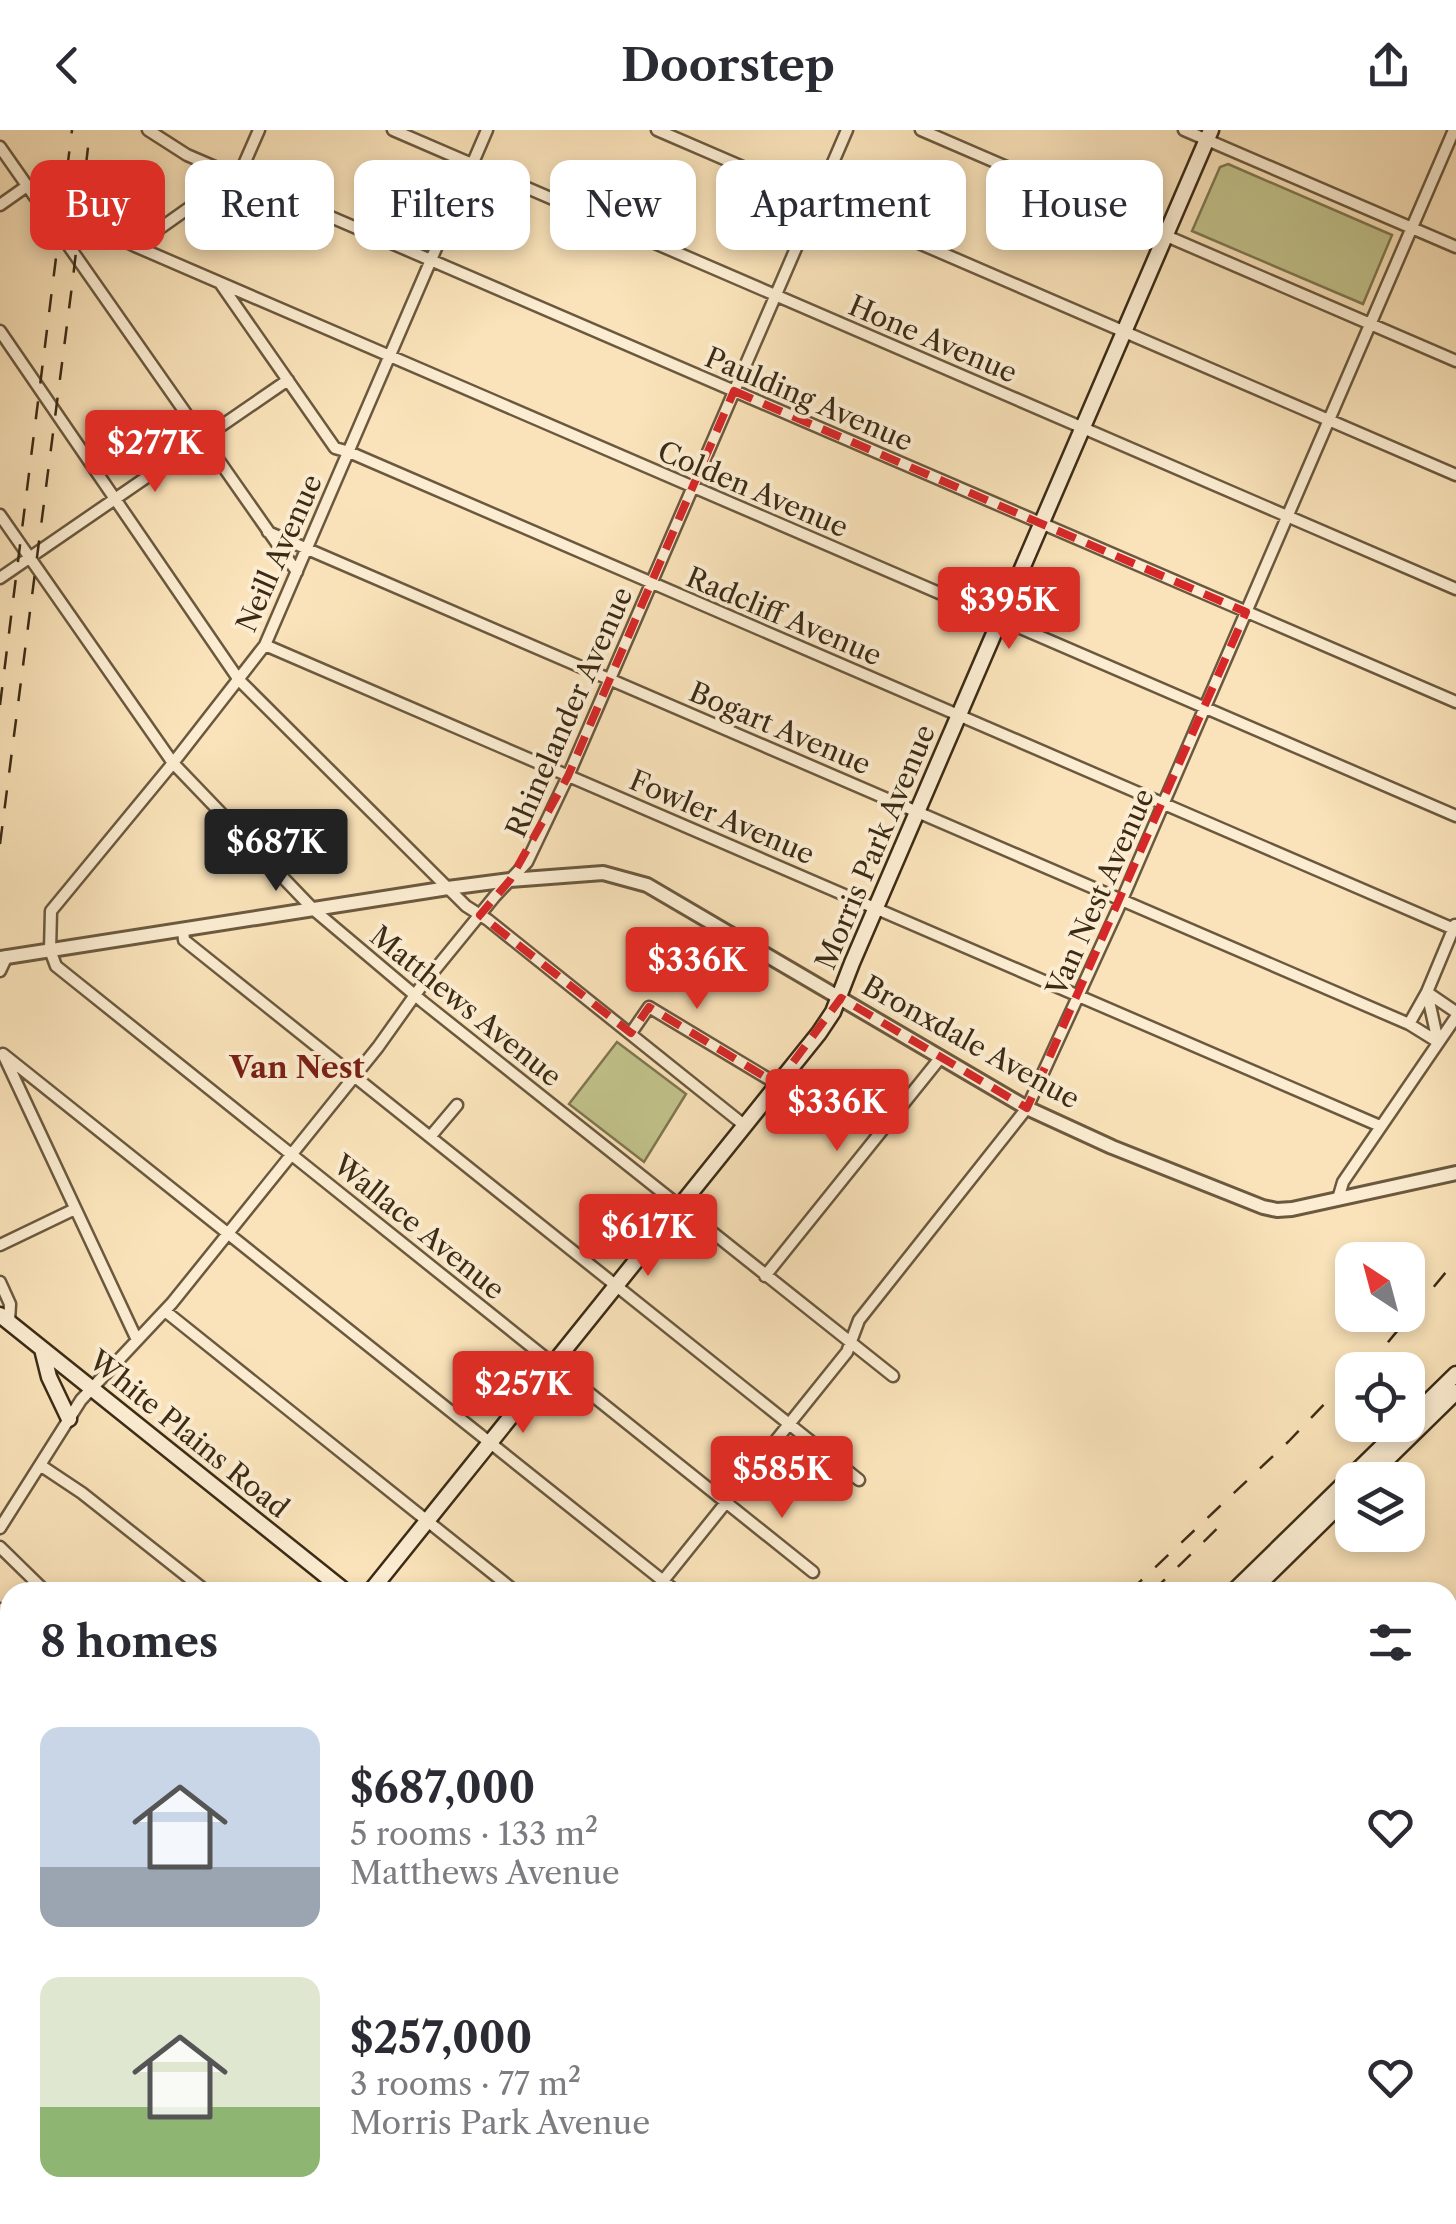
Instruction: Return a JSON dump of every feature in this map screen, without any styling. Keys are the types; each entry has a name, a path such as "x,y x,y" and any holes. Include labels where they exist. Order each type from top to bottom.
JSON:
{"main road":[{"name":"Morris Park Avenue","path":"378,1582 822,1028 1209,135"},
{"name":"White Plains Road","path":"4,1318 334,1582"},
{"path":"42,1348 49,1377 69,1418"},
{"path":"1383,1462 1447,1395 1456,1374"},
{"path":"1425,1410 1447,1395"},
{"path":"1373,1462 1390,1442"},
{"path":"1246,1582 1335,1503"},
{"path":"1259,1582 1279,1556"}],"street":[{"name":"Paulding Avenue","path":"148,130 197,160"},
{"path":"246,160 259,130"},
{"name":"Hone Avenue","path":"393,130 463,160"},
{"name":"Neill Avenue","path":"474,160 487,130"},
{"path":"657,130 727,160"},
{"name":"Rhinelander Avenue","path":"834,160 847,130"},
{"path":"922,130 1456,361"},
{"path":"1184,130 1209,135 1456,247"},
{"name":"Van Nest Avenue","path":"663,1581 850,1344 861,1318 1027,1108 1122,900 1454,130"},
{"path":"0,147 27,186 0,206"},
{"name":"Colden Avenue","path":"27,186 30,191"},
{"name":"Hone Avenue","path":"530,189 1456,588"},
{"name":"Paulding Avenue","path":"334,219 1456,702"},
{"path":"71,250 297,572"},
{"name":"Colden Avenue","path":"144,250 1456,816"},
{"name":"Neill Avenue","path":"50,950 50,910 173,764 265,645 435,250"},
{"name":"Rhinelander Avenue","path":"1,1524 91,1388 165,1311 532,853 795,250"},
{"path":"936,250 1456,475"},
{"name":"Radcliff Avenue","path":"220,282 335,448 1455,927"},
{"path":"238,309 254,297"},
{"path":"0,331 240,680 466,906 744,1125"},
{"path":"0,578 288,380"},
{"name":"Matthews Avenue","path":"0,515 173,764 314,910 415,996 893,1376"},
{"name":"Bogart Avenue","path":"268,532 1409,1024 1438,1042"},
{"name":"Fowler Avenue","path":"265,645 1380,1126"},
{"name":"Bronxdale Avenue","path":"4,957 448,888 603,873 648,886 1027,1108 1112,1147 1263,1207 1285,1210 1456,1173"},
{"path":"1409,1024 1455,927"},
{"path":"184,930 184,940 859,1480"},
{"name":"Wallace Avenue","path":"50,950 56,966 812,1572"},
{"path":"0,972 4,957"},
{"path":"1338,1199 1343,1182 1456,1014 1427,992"},
{"path":"1427,992 1438,1042"},
{"path":"630,1033 649,1007 777,1084"},
{"path":"1,1051 137,1340"},
{"path":"1,1051 663,1581"},
{"path":"765,1276 941,1057"},
{"path":"430,1137 457,1105"},
{"path":"0,1245 75,1209"},
{"path":"0,1282 10,1307 4,1318"},
{"path":"165,1311 503,1582"},
{"path":"40,1465 82,1493 193,1582"},
{"path":"0,1547 36,1582"}],"highlighted area":[{"path":"734,391 1246,612 1027,1108 841,998 777,1084 649,1007 631,1033 480,915 510,880 568,776"}],"green space":[{"path":"1228,164 1392,235 1363,304 1192,231 1220,167"},
{"path":"617,1042 686,1094 644,1162 569,1104"}],"railway":[{"path":"0,705 72,130"},
{"path":"0,844 90,130"},
{"path":"1380,1352 1456,1260"},
{"path":"1140,1582 1335,1393"},
{"path":"1162,1582 1227,1519"}],"district":[{"name":"Van Nest","path":"297,1068"}]}
